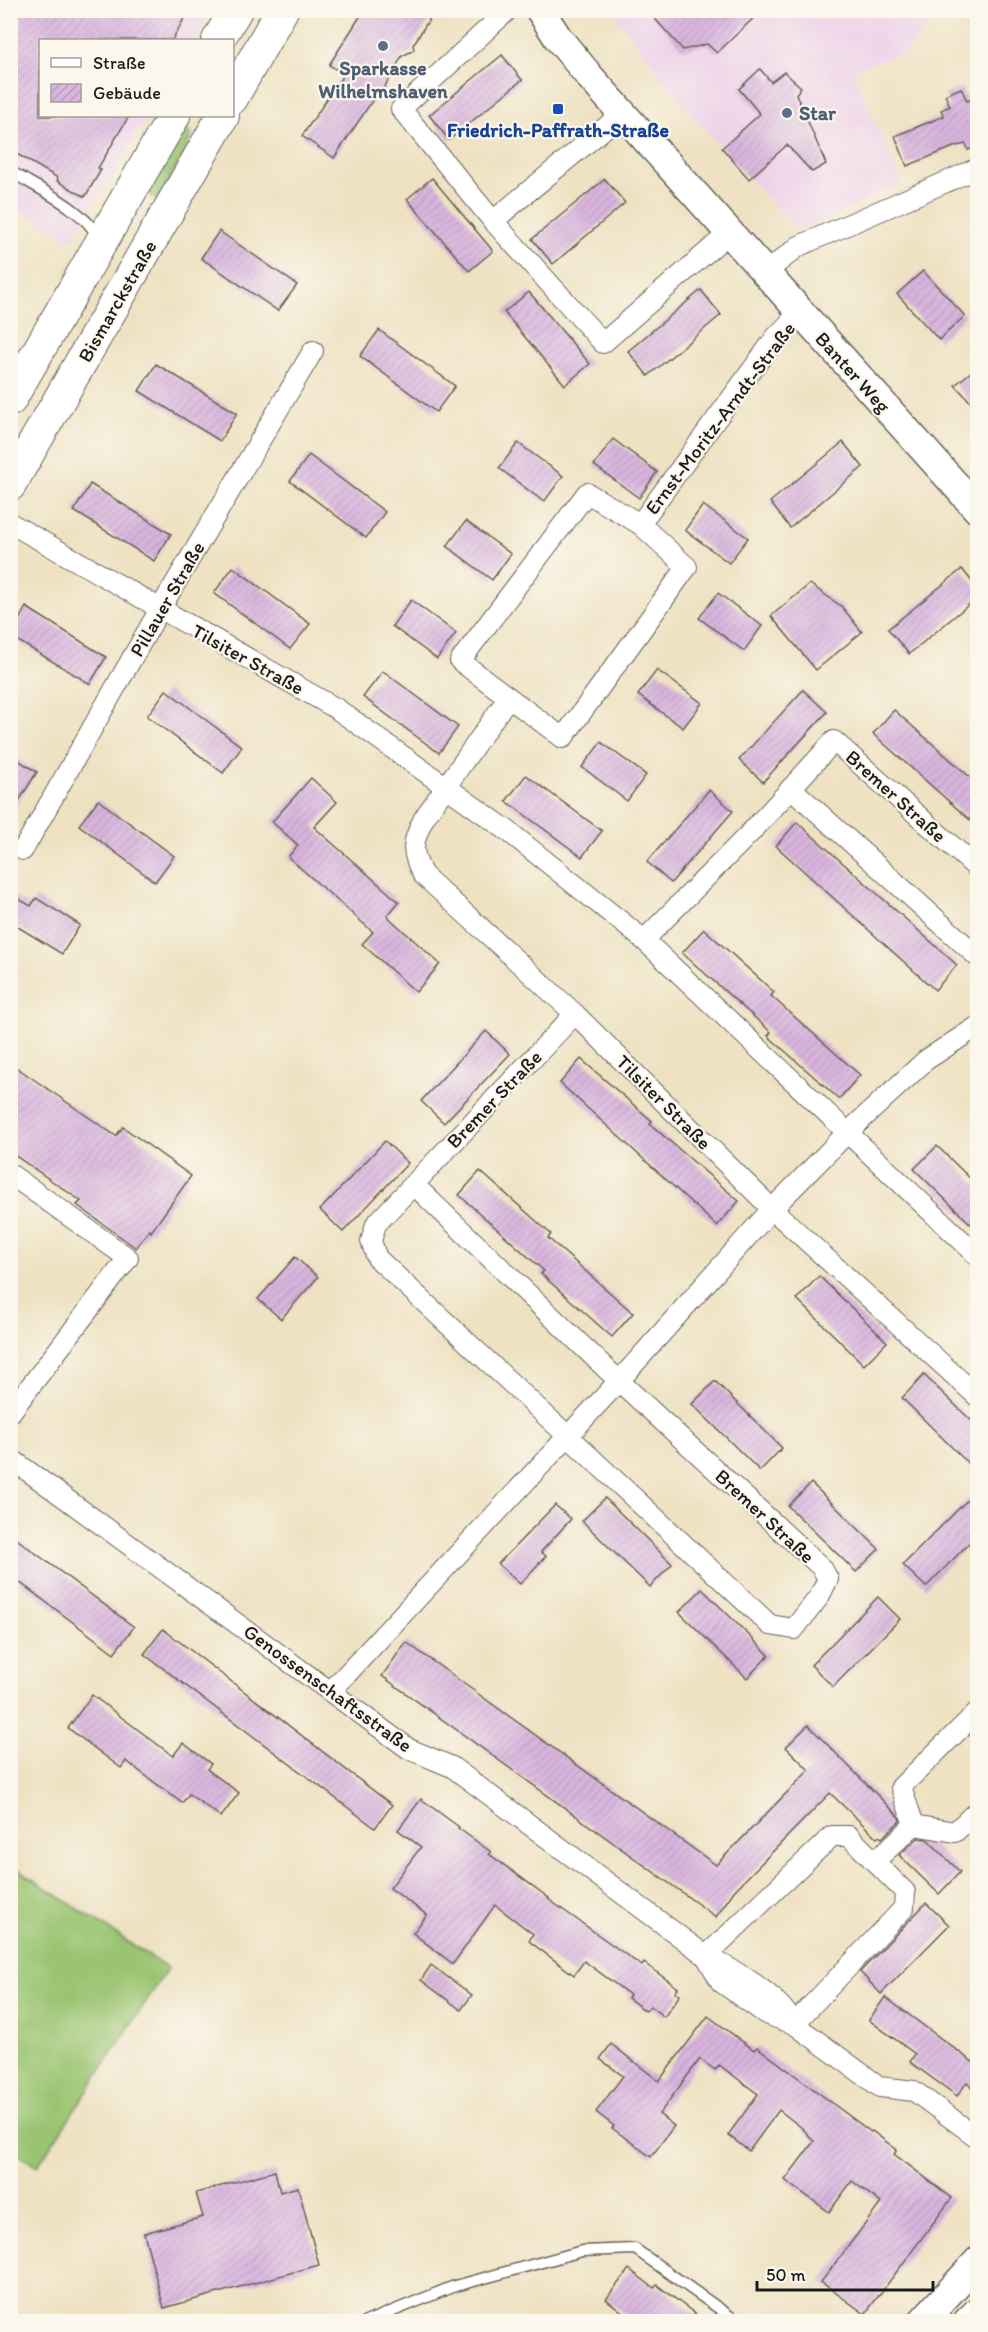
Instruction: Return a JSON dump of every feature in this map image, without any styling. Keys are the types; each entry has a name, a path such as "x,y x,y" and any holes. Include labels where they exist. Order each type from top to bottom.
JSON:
{"main road":[{"path":"219,39 236,10"},
{"path":"234,94 282,10"},
{"name":"Banter Weg","path":"520,10 558,38"},
{"name":"Banter Weg","path":"540,10 558,38 623,113 978,510"},
{"path":"10,400 173,117"},
{"name":"Bismarckstraße","path":"10,485 222,117"},
{"path":"922,2322 978,2261"},
{"path":"967,2322 978,2311"}],"street":[{"path":"508,10 400,109 494,222 603,343 730,232"},
{"path":"494,222 623,113"},
{"path":"765,273 799,246 978,168"},
{"name":"Ernst-Moritz-Arndt-Straße","path":"640,524 776,337 800,313"},
{"name":"Pillauer Straße","path":"23,850 160,609 314,351"},
{"name":"Ernst-Moritz-Arndt-Straße","path":"587,493 640,524 687,567 563,738 508,698 460,661 587,493"},
{"name":"Tilsiter Straße","path":"10,523 337,709 446,789 508,831 644,940 846,1134 978,1256"},
{"path":"446,789 508,698"},
{"name":"Bremer Straße","path":"644,940 834,741 978,869"},
{"path":"791,788 978,957"},
{"name":"Tilsiter Straße","path":"446,789 424,818 414,838 414,859 423,875 575,1014 772,1209 978,1397"},
{"name":"Bremer Straße","path":"413,1185 822,1569 828,1579 819,1597 794,1629 770,1625 376,1258 371,1241 376,1224 575,1014"},
{"path":"331,1691 569,1436 772,1209 846,1134 926,1060 978,1026"},
{"path":"10,1174 128,1258 10,1413"},
{"name":"Genossenschaftsstraße","path":"10,1458 410,1749 452,1767 706,1956 721,1982 766,2014 794,2024 880,2087 914,2091 978,2138"},
{"path":"914,1825 901,1786 978,1711"},
{"path":"914,1825 955,1832 978,1810"},
{"path":"876,1861 914,1825"},
{"path":"706,1956 832,1836 849,1836 905,1892 904,1908 794,2024"}],"lane":[{"path":"10,171 81,216 93,228 101,243"},
{"path":"366,2322 452,2287 582,2251 635,2249 738,2322"}],"shaded area":[{"path":"11,11 212,11 195,39 39,39 39,117 147,117 72,240 11,206"},
{"path":"611,11 931,11 929,24 906,52 852,70 902,184 798,231 694,118"}],"green space":[{"path":"183,127 192,134 184,154 157,200 145,192"},
{"path":"11,1865 168,1968 37,2167 11,2149"}],"building":[{"path":"15,10 189,10 173,39 39,39 39,117 128,117 98,168 101,170 85,197 10,150 10,18"},
{"path":"385,10 415,10 430,18 413,45 414,50 402,56 379,97 376,95 334,158 302,136 344,74 329,65 361,15"},
{"path":"647,10 762,10 717,53 707,44 683,50"},
{"path":"502,55 522,80 449,140 429,115"},
{"path":"760,69 771,82 784,72 801,87 796,94 826,164 812,172 787,145 749,179 722,148 760,114 739,89"},
{"path":"961,88 967,101 978,97 978,146 968,150 966,144 956,146 907,166 895,136 944,116 941,110 950,106 945,95"},
{"path":"432,178 493,251 469,271 407,199"},
{"path":"605,179 625,203 553,264 532,239"},
{"path":"219,231 297,285 278,311 201,258"},
{"path":"923,271 965,316 939,340 897,294"},
{"path":"701,290 721,315 648,376 628,351"},
{"path":"529,292 590,364 565,385 504,312"},
{"path":"379,330 455,386 436,412 360,356"},
{"path":"156,364 237,413 220,441 139,391"},
{"path":"978,366 978,410 955,385"},
{"path":"613,439 657,472 639,498 594,465"},
{"path":"843,442 863,467 790,528 770,502"},
{"path":"518,443 563,476 544,502 499,468"},
{"path":"309,455 385,512 366,538 290,481"},
{"path":"90,484 171,534 154,561 74,511"},
{"path":"703,505 748,538 729,563 685,530"},
{"path":"466,521 511,554 492,580 447,546"},
{"path":"233,567 310,624 290,649 214,593"},
{"path":"962,569 978,589 978,597 909,654 888,629"},
{"path":"810,584 842,607 862,632 816,670 771,616"},
{"path":"718,593 762,626 744,651 699,618"},
{"path":"411,600 456,633 437,659 392,626"},
{"path":"26,607 106,657 90,684 10,636"},
{"path":"657,670 702,703 683,728 638,695"},
{"path":"383,671 458,727 439,753 363,697"},
{"path":"166,690 242,747 223,773 147,716"},
{"path":"803,690 827,712 763,782 739,760"},
{"path":"894,710 978,784 978,827 873,734"},
{"path":"601,742 646,775 627,801 582,767"},
{"path":"10,755 37,772 10,815"},
{"path":"526,775 602,831 582,857 506,801"},
{"path":"311,778 337,802 314,827 399,902 387,916 440,964 416,992 362,944 373,932 288,857 298,845 272,822"},
{"path":"709,790 733,811 671,883 647,862"},
{"path":"98,800 174,856 155,882 79,825"},
{"path":"797,822 957,965 935,990 776,846"},
{"path":"10,894 31,906 36,898 80,925 62,954 10,922"},
{"path":"704,929 774,992 771,996 860,1075 839,1099 768,1036 771,1032 682,953"},
{"path":"486,1031 510,1054 444,1123 421,1101"},
{"path":"581,1059 652,1121 650,1124 739,1201 717,1226 560,1083"},
{"path":"10,1063 116,1136 123,1127 191,1176 151,1232 149,1230 136,1248 77,1205 81,1201 10,1152"},
{"path":"385,1141 408,1163 343,1232 320,1210"},
{"path":"937,1146 978,1186 978,1231 914,1169"},
{"path":"480,1171 551,1234 548,1238 633,1313 612,1337 541,1274 544,1271 459,1195"},
{"path":"295,1257 318,1277 281,1319 258,1299"},
{"path":"819,1276 887,1342 864,1365 797,1299"},
{"path":"924,1375 978,1427 978,1473 902,1398"},
{"path":"715,1381 782,1448 760,1471 692,1404"},
{"path":"811,1483 879,1549 856,1572 788,1506"},
{"path":"978,1489 978,1534 926,1587 903,1565"},
{"path":"605,1498 672,1564 650,1587 582,1521"},
{"path":"555,1505 571,1519 541,1552 546,1556 520,1584 498,1564"},
{"path":"10,1534 134,1627 114,1653 10,1575"},
{"path":"702,1589 769,1655 747,1678 679,1612"},
{"path":"878,1597 900,1619 833,1687 811,1665"},
{"path":"163,1629 392,1805 375,1828 144,1654"},
{"path":"406,1642 716,1865 809,1770 786,1747 808,1725 899,1817 900,1821 882,1838 879,1836 877,1838 830,1793 734,1891 716,1917 382,1676"},
{"path":"92,1695 173,1756 183,1743 211,1764 207,1769 239,1793 221,1817 189,1794 182,1803 126,1761 121,1768 68,1728"},
{"path":"421,1799 548,1899 642,1966 644,1963 678,1988 675,1992 680,1995 664,2017 650,2006 646,2011 628,1998 630,1995 584,1961 574,1975 529,1941 533,1934 495,1905 453,1964 413,1933 427,1915 390,1888 421,1847 398,1830"},
{"path":"918,1838 927,1839 960,1872 939,1894 899,1855"},
{"path":"926,1903 949,1925 881,1994 860,1972"},
{"path":"431,1965 472,1995 461,2010 421,1980"},
{"path":"885,1997 978,2066 978,2093 967,2082 957,2096 910,2062 915,2054 869,2020"},
{"path":"708,2016 754,2050 757,2047 872,2131 897,2150 894,2154 952,2198 865,2314 821,2282 881,2203 852,2181 829,2212 785,2180 814,2141 779,2110 749,2151 728,2135 758,2094 719,2065 715,2070 700,2059 659,2114 674,2126 651,2157 612,2128 614,2126 596,2112 623,2076 600,2059 611,2044 659,2081"},
{"path":"275,2171 280,2192 298,2187 319,2265 164,2308 144,2233 203,2217 196,2193"},
{"path":"629,2269 654,2288 657,2285 706,2322 635,2322 606,2299"}],"place":[{"name":"Sparkasse Wilhelmshaven","path":"383,46"},
{"name":"Friedrich-Paffrath-Straße","path":"558,109"},
{"name":"Star","path":"787,113"}]}
